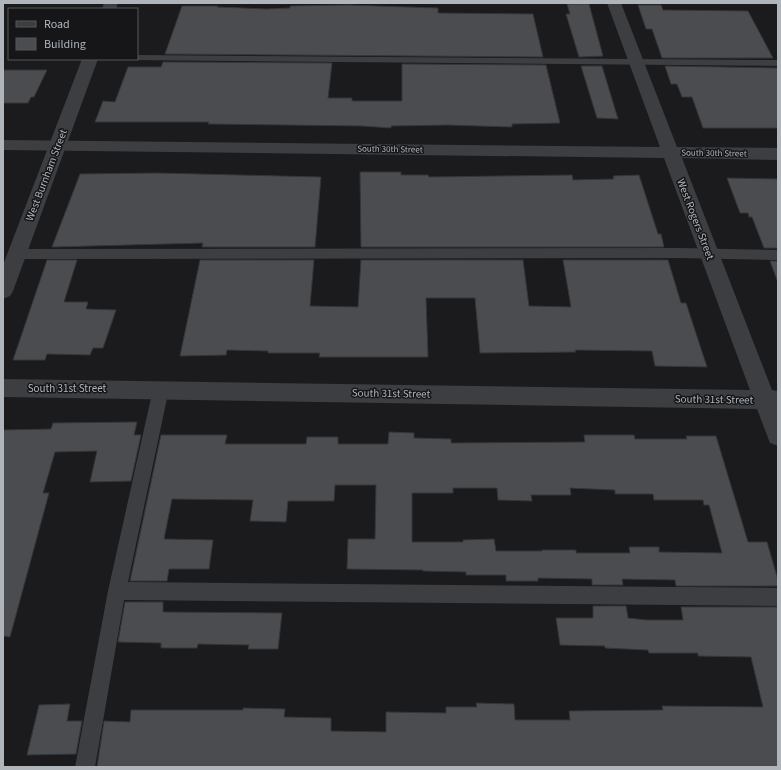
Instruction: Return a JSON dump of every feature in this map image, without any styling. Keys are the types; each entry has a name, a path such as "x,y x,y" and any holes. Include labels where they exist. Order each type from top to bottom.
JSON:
{"street":[{"name":"West Rogers Street","path":"614,3 710,254 771,400 778,436"},
{"name":"West Burnham Street","path":"3,291 90,60"},
{"name":"South 30th Street","path":"3,145 778,154"},
{"name":"South 31st Street","path":"3,388 161,389 771,400"}],"lane":[{"path":"138,58 778,63"},
{"path":"16,254 778,255"},
{"path":"85,767 117,591 161,389"},
{"path":"117,591 778,597"}],"building":[{"path":"567,4 589,4 603,56 579,57 566,14 570,14"},
{"path":"347,5 438,8 438,13 533,14 543,57 165,54 182,6 218,6 217,7 267,9 290,8 290,6"},
{"path":"638,5 661,5 663,10 748,11 773,58 662,58 652,29 646,29"},
{"path":"163,62 332,63 328,98 352,98 352,101 402,101 402,64 546,65 560,123 512,124 512,127 448,125 391,126 391,128 362,126 208,124 209,122 95,122 103,101 115,102 128,67 161,67"},
{"path":"581,66 602,66 618,119 597,118"},
{"path":"665,66 778,68 778,128 703,128 692,97 682,97 677,84 671,84"},
{"path":"3,70 47,70 34,97 31,97 28,103 3,103"},
{"path":"360,172 401,172 401,175 428,175 429,177 572,175 573,180 614,179 613,176 639,175 658,234 661,234 664,247 361,247"},
{"path":"157,173 321,177 315,247 202,247 203,243 52,247 80,174"},
{"path":"727,178 778,179 778,248 764,248 752,217 749,217 748,213 740,213"},
{"path":"47,260 77,260 64,302 88,302 86,309 116,310 103,348 93,348 90,355 47,354 45,360 13,360"},
{"path":"200,260 314,260 310,306 358,307 361,260 523,260 529,306 571,307 563,260 668,260 681,303 686,303 707,367 655,366 652,351 575,350 576,352 480,353 475,298 426,298 428,357 319,357 320,353 268,353 268,351 227,350 226,355 180,356"},
{"path":"770,261 778,261 778,280 777,280"},
{"path":"137,422 134,435 141,435 131,481 90,482 97,451 55,452 43,493 49,493 10,637 3,636 3,430 51,429 53,423"},
{"path":"389,432 414,433 414,438 451,439 451,443 585,442 584,435 634,435 635,439 687,439 686,436 716,436 748,542 767,542 778,580 778,586 676,586 675,580 622,579 623,585 592,585 592,579 538,578 538,581 506,581 506,575 466,575 466,572 423,570 347,569 348,539 375,539 376,485 335,485 334,501 288,501 286,522 250,521 253,500 172,499 164,539 213,540 209,569 169,569 167,581 130,581 161,435 227,435 225,444 306,444 307,437 338,437 338,444 388,444","holes":["453,488 497,488 498,500 532,501 531,495 571,495 570,488 615,490 615,494 653,494 654,500 703,500 704,505 709,505 722,553 659,552 659,547 629,547 630,553 576,553 576,550 496,551 494,539 463,540 463,542 412,542 412,493 453,493"]},
{"path":"125,602 163,602 163,612 282,613 278,649 248,649 249,645 198,644 197,648 161,648 161,643 118,642"},
{"path":"593,606 626,606 628,618 646,620 683,620 681,607 778,607 778,767 97,767 104,721 130,722 131,710 243,710 243,708 285,709 284,717 331,718 331,731 386,732 386,712 446,713 446,707 477,707 476,703 514,704 515,720 570,720 569,711 663,710 662,706 763,707 751,657 698,656 698,653 649,653 648,650 605,648 605,646 560,645 556,618 593,618"},
{"path":"70,704 67,721 82,721 76,754 27,755 39,705"}]}
